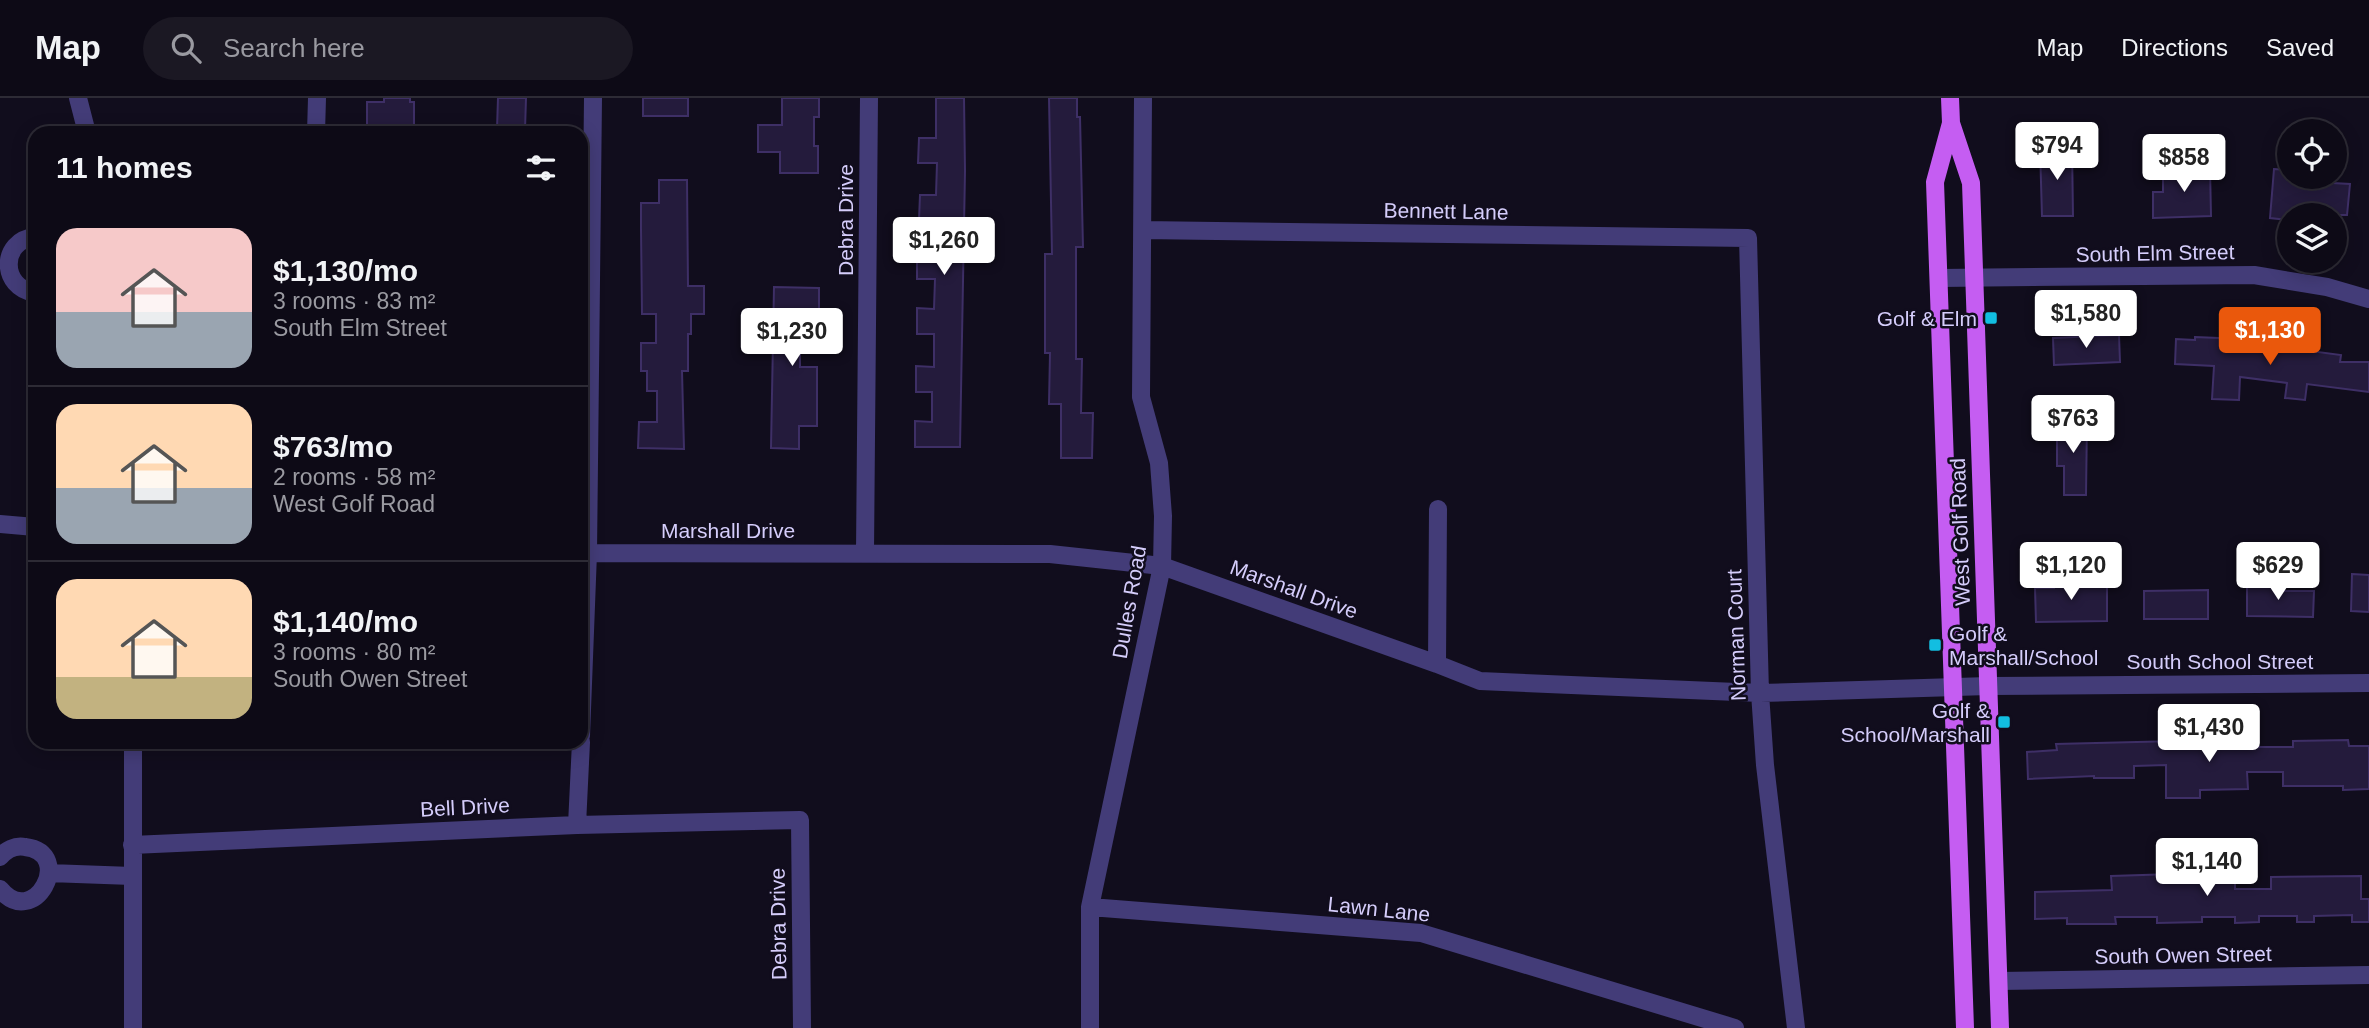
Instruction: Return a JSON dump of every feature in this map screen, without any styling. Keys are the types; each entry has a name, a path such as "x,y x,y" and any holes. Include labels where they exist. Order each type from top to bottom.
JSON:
{"main road":[{"name":"West Golf Road","path":"1950,98 1951,123 1971,183 2000,1028"},
{"name":"West Golf Road","path":"1951,123 1935,182 1965,1028"}],"street":[{"path":"78,98 85,126"},
{"path":"316,126 317,98"},
{"path":"588,382 593,98"},
{"name":"Debra Drive","path":"865,552 869,98"},
{"name":"Dulles Road","path":"1090,1028 1090,907 1162,566 1163,516 1159,463 1141,397 1143,98"},
{"name":"Bennett Lane","path":"1143,230 1748,238"},
{"name":"Norman Court","path":"1748,238 1760,693 1765,765 1796,1028"},
{"path":"28,239 15,246 7,263 8,272 16,285 28,291"},
{"name":"South Elm Street","path":"1939,278 2254,275 2327,287 2369,299"},
{"path":"1437,664 1438,509"},
{"path":"0,524 28,526"},
{"name":"Marshall Drive","path":"588,553 1050,554 1162,566 1480,681 1760,693 1988,686"},
{"name":"South School Street","path":"1988,686 2369,683"},
{"path":"133,749 133,1028"},
{"path":"578,825 581,749"},
{"name":"Debra Drive","path":"800,820 802,1028"},
{"name":"Bell Drive","path":"132,845 578,825 800,820"},
{"path":"0,857 11,848 29,847 43,857 49,873 43,890 28,900 10,898 0,889"},
{"path":"49,873 132,876"},
{"name":"Lawn Lane","path":"1090,907 1421,933 1735,1028"},
{"name":"South Owen Street","path":"1998,981 2369,975"}],"building":[{"path":"384,98 410,98 410,102 414,102 414,126 367,126 367,102 384,102"},
{"path":"498,98 526,98 525,126 497,126"},
{"path":"643,98 688,98 688,116 643,116"},
{"path":"782,98 819,98 819,117 814,117 818,173 780,173 780,152 758,152 758,125 782,125"},
{"path":"936,98 964,98 960,447 915,447 915,421 932,422 932,392 916,392 916,366 934,367 934,334 917,334 917,308 934,309 935,279 917,279 917,253 934,253 934,220 919,220 920,195 936,195 937,163 918,163 919,138 936,138"},
{"path":"1049,98 1077,98 1077,117 1080,117 1083,247 1076,247 1076,359 1082,359 1081,413 1093,413 1092,458 1061,458 1061,404 1049,404 1050,353 1045,353 1045,254 1052,254"},
{"path":"2072,147 2073,216 2042,216 2040,148"},
{"path":"2210,168 2211,216 2153,218 2153,192 2163,192 2163,169"},
{"path":"2274,169 2277,169 2277,189 2347,189 2347,184 2350,184 2347,215 2347,203 2277,203 2277,219 2270,218"},
{"path":"659,180 687,180 688,286 704,286 704,314 691,314 688,371 682,371 684,449 638,448 639,422 657,422 657,391 647,391 647,371 641,371 641,343 656,343 656,314 642,314 641,203 659,203"},
{"path":"774,287 819,288 819,314 801,314 800,336 800,367 817,367 817,426 799,426 799,449 771,448"},
{"path":"2119,335 2120,362 2054,365 2053,338"},
{"path":"2195,337 2242,339 2242,342 2341,355 2340,362 2369,362 2369,392 2307,384 2305,400 2285,398 2287,383 2240,377 2239,400 2212,399 2214,366 2175,364 2176,339 2195,340"},
{"path":"2057,419 2087,420 2086,495 2064,495 2064,466 2057,466"},
{"path":"2352,574 2369,575 2369,612 2351,611"},
{"path":"2078,577 2078,586 2107,586 2107,621 2036,622 2035,588 2054,588 2054,578"},
{"path":"2247,584 2278,584 2278,591 2314,591 2313,617 2247,616"},
{"path":"2208,590 2208,619 2144,619 2144,591"},
{"path":"2348,740 2349,746 2369,746 2369,789 2283,786 2283,772 2247,772 2248,789 2200,790 2200,798 2166,798 2166,765 2134,766 2134,778 2094,776 2028,779 2027,752 2057,750 2056,744 2177,741 2177,748 2208,747 2208,742 2229,742 2229,747 2293,747 2293,741"},
{"path":"2206,852 2235,852 2235,889 2271,889 2271,877 2361,876 2361,899 2369,899 2369,922 2352,922 2352,915 2314,916 2314,922 2297,922 2297,916 2259,916 2259,922 2235,923 2235,917 2202,917 2202,922 2157,923 2157,917 2115,917 2116,924 2067,924 2067,918 2035,919 2035,892 2112,890 2111,876 2206,873"}],"place":[{"name":"Golf & Elm","path":"1991,318"},
{"name":"Golf & Marshall/School","path":"1935,645"},
{"name":"Golf & School/Marshall","path":"2004,722"}]}
